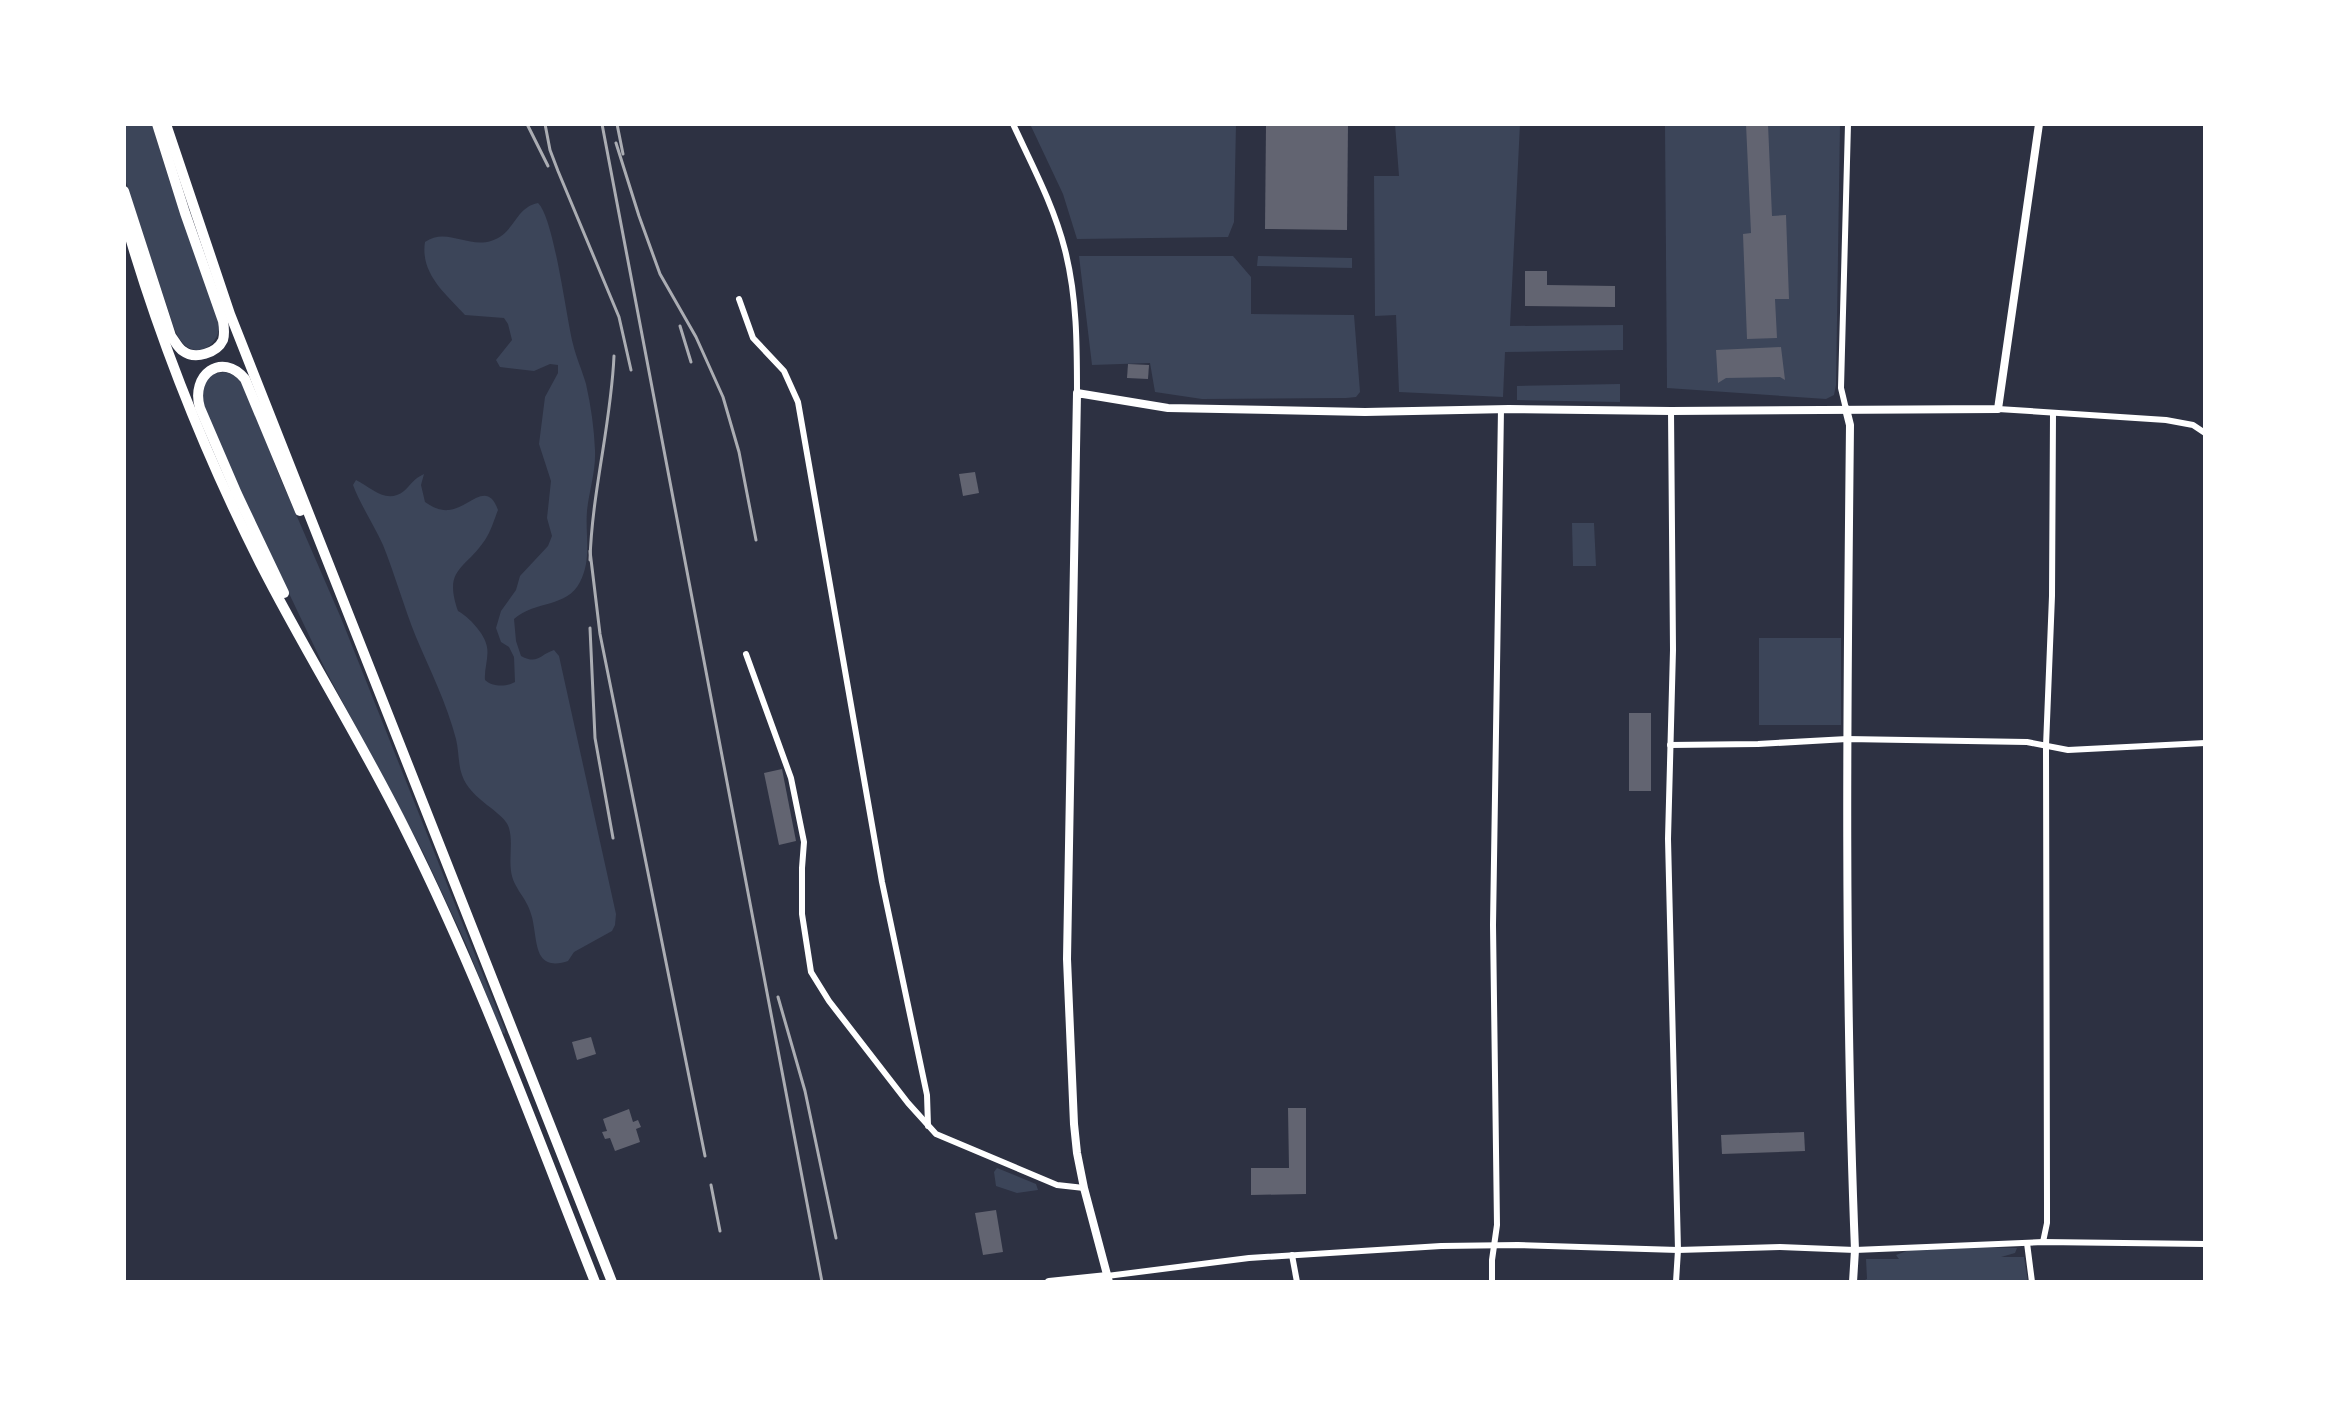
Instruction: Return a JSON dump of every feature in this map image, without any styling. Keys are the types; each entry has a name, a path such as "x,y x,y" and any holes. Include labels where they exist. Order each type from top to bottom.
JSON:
{"highway":[{"path":"124,191 171,336 189,355 211,351 222,341 225,329 157,124"},
{"path":"166,124 230,314 612,1282"},
{"path":"124,217 151,302 207,447 261,565 385,790 434,888 595,1282"},
{"path":"329,691 200,408 196,394 209,371 232,368 245,379 293,495 336,584"}],"street":[{"path":"1013,124 1054,216 1065,249 1076,313 1067,959 1074,1124 1084,1188 1108,1279"},
{"path":"1848,124 1841,388 1850,425 1847,739 1853,1282"},
{"path":"1998,409 2039,124"},
{"path":"739,299 753,338 784,371 798,402 882,882 929,1106 928,1126"},
{"path":"1077,393 1168,408 1365,412 1998,409 2166,420 2193,425 2205,433"},
{"path":"1492,1282 1497,1225 1493,925 1501,409"},
{"path":"1671,411 1673,650 1668,839 1678,1250 1676,1282"},
{"path":"2043,1242 2047,1223 2048,1173 2046,746 2052,596 2053,413"},
{"path":"746,654 791,778 804,842 802,914 811,972 829,1001 928,1126 945,1140 1057,1185 1084,1188"},
{"path":"1670,745 1847,739 2027,742 2068,750 2205,743"},
{"path":"1049,1282 1108,1279 1292,1255 1441,1246 1855,1250 2043,1242 2205,1244"},
{"path":"2027,1243 2032,1282"},
{"path":"1292,1255 1297,1282"}],"shaded area":[{"path":"124,124 152,124 217,314 217,336 204,349 186,346 173,325 124,176"},
{"path":"1030,124 1236,124 1234,222 1228,237 1077,239 1063,194"},
{"path":"1395,124 1520,124 1510,326 1623,325 1623,350 1505,352 1503,397 1399,392 1396,315 1375,316 1374,176 1399,176"},
{"path":"1665,124 1840,124 1834,395 1826,399 1667,388"},
{"path":"538,203 549,227 573,344 586,384 595,458 587,511 584,573 567,596 514,619 516,641 521,656 527,659 535,659 554,650 559,656 616,914 612,931 574,952 568,961 557,963 546,961 539,952 529,908 512,877 510,833 506,822 472,792 462,775 456,739 443,700 416,637 383,545 353,485 356,480 385,496 391,496 404,491 424,474 421,485 425,502 436,508 456,508 483,496 494,501 498,510 491,529 458,571 453,586 454,597 458,611 476,626 486,642 485,680 500,686 515,682 514,657 509,647 501,642 496,628 501,611 516,590 520,576 548,546 552,536 547,518 551,481 539,444 545,397 558,373 558,365 550,364 534,371 500,367 496,360 512,340 508,324 504,318 465,315 430,274 426,264 425,242 441,236 474,242 491,241 506,232 524,210"},
{"path":"1079,256 1233,256 1251,277 1251,314 1354,315 1360,392 1356,397 1346,398 1202,399 1155,392 1150,363 1092,365"},
{"path":"1258,256 1352,258 1352,268 1257,266"},
{"path":"225,372 245,388 341,618 505,1034 501,1032 466,944 423,852 326,671 233,476 202,401 204,382 213,374"},
{"path":"1620,384 1620,402 1517,400 1517,386"},
{"path":"1572,523 1594,523 1596,566 1573,566"},
{"path":"1759,638 1841,638 1841,725 1759,725"},
{"path":"997,1168 1036,1184 1038,1190 1017,1193 996,1186 994,1172"},
{"path":"2017,1248 2015,1253 2001,1257 2024,1257 2028,1282 1861,1282 1867,1279 1866,1259 1899,1259 1896,1255 1912,1249"}],"building":[{"path":"1266,124 1348,124 1347,230 1265,229"},
{"path":"1746,124 1768,124 1772,216 1786,215 1789,299 1775,299 1777,338 1747,339 1743,234 1751,233"},
{"path":"1525,271 1547,271 1547,285 1615,286 1615,307 1525,306"},
{"path":"1781,347 1785,380 1780,377 1726,378 1718,383 1716,350"},
{"path":"1128,364 1149,365 1148,379 1127,378"},
{"path":"975,472 979,493 963,496 959,474"},
{"path":"1629,713 1651,713 1651,791 1629,791"},
{"path":"782,769 796,841 779,845 764,773"},
{"path":"591,1037 596,1054 577,1060 572,1042"},
{"path":"1288,1108 1306,1108 1306,1194 1251,1195 1251,1168 1289,1168"},
{"path":"629,1109 633,1122 638,1120 641,1127 636,1129 640,1142 615,1151 610,1138 605,1139 602,1132 607,1131 603,1119"},
{"path":"1804,1132 1805,1151 1722,1154 1721,1135"},
{"path":"996,1210 1003,1252 983,1255 975,1213"}],"railway":[{"path":"527,124 548,166"},
{"path":"545,124 558,171 619,317 631,370"},
{"path":"602,124 822,1282"},
{"path":"617,124 623,154"},
{"path":"616,143 660,274 696,337 723,397 739,452 756,540"},
{"path":"680,326 691,362"},
{"path":"590,560 614,356"},
{"path":"590,551 600,634 705,1156"},
{"path":"590,628 595,738 613,838"},
{"path":"778,997 805,1091 836,1238"},
{"path":"711,1185 720,1231"}]}
